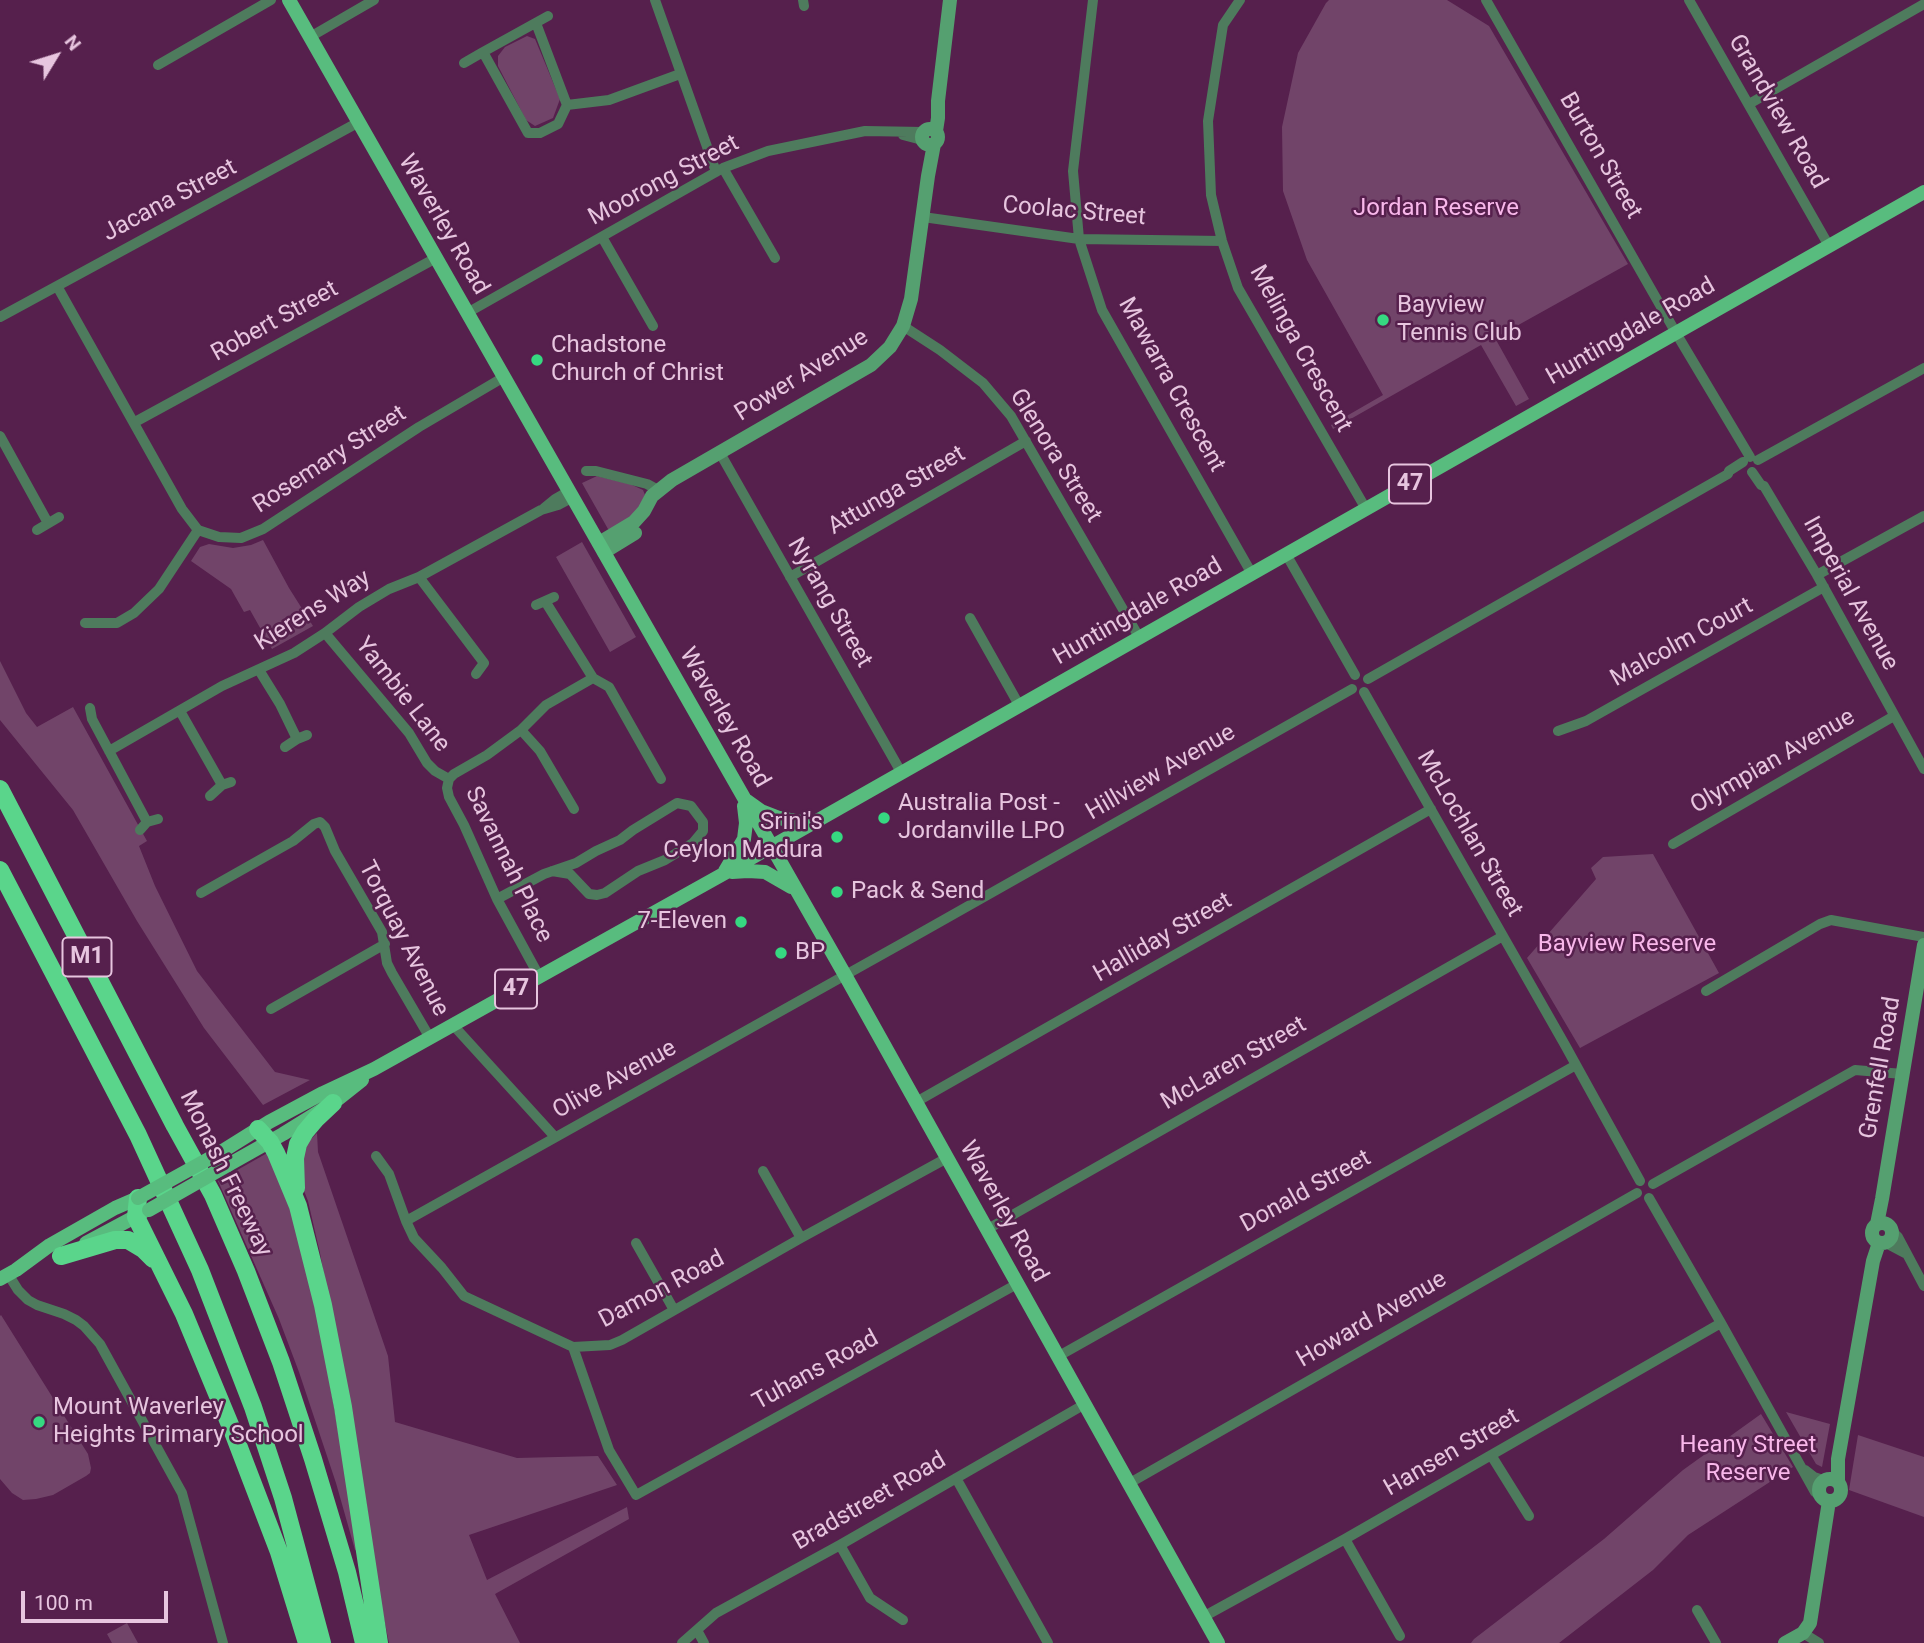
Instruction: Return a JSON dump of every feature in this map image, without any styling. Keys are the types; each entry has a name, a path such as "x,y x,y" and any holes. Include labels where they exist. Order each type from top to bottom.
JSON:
{"highway":[{"name":"Monash Freeway","path":"0,789 213,1195 246,1271 281,1362 313,1458 347,1572 364,1643"},
{"name":"M1","path":"0,870 138,1135 200,1270 253,1407 279,1485 322,1643"},
{"path":"298,1206 295,1158 298,1144 305,1132 333,1102"},
{"path":"264,1135 282,1166 298,1206 323,1305 343,1407 379,1643"},
{"path":"140,1209 162,1269 206,1365 261,1500 307,1643"},
{"path":"61,1256 115,1240 128,1240 143,1249 162,1269"}],"main road":[{"name":"Waverley Road","path":"289,0 845,975 1218,1643"},
{"name":"Huntingdale Road","path":"8,1274 61,1256 140,1209 228,1165 264,1135 323,1093 374,1069 725,873 1924,192"},
{"path":"743,799 761,811 779,818 811,824"},
{"path":"725,873 744,839 746,823 743,799"},
{"path":"725,873 765,872 795,890"},
{"name":"Huntingdale Road","path":"8,1274 50,1245 115,1208 140,1209 221,1152 333,1102 374,1069"}],"street":[{"path":"158,65 271,0"},
{"path":"310,37 374,0"},
{"path":"655,0 680,74 719,170 775,258"},
{"name":"Power Avenue","path":"601,547 634,522 652,496 672,480 871,365 890,347 903,326 911,299 928,176 928,137 938,101 950,0"},
{"name":"Mawarra Crescent","path":"1094,0 1073,171 1079,239 1102,310 1252,574"},
{"name":"Melinga Crescent","path":"1240,0 1223,25 1208,121 1211,195 1222,241 1238,288 1366,509"},
{"name":"Burton Street","path":"1486,0 1676,333"},
{"name":"Grandview Road","path":"1689,0 1829,246"},
{"path":"1749,104 1924,4"},
{"path":"464,63 548,16"},
{"path":"483,52 528,133 540,133 558,124 567,105 536,23"},
{"path":"567,105 609,100 680,74"},
{"name":"Jacana Street","path":"0,317 359,122"},
{"name":"Moorong Street","path":"467,313 719,170 768,151 865,131 928,137"},
{"name":"Coolac Street","path":"923,217 1079,239 1222,241"},
{"path":"602,237 653,326"},
{"name":"Robert Street","path":"135,422 436,258"},
{"path":"57,286 182,509 198,530 159,589 141,607 117,623 85,623"},
{"name":"Glenora Street","path":"903,326 983,383 1011,416 1139,637"},
{"name":"Imperial Avenue","path":"1676,333 1824,587 1922,764"},
{"path":"1368,679 1728,474 1732,475 1924,368"},
{"name":"Rosemary Street","path":"198,530 219,537 241,538 263,529 419,427 504,377"},
{"path":"0,436 48,523"},
{"name":"Attunga Street","path":"790,577 1026,441"},
{"name":"Nyrang Street","path":"720,453 901,772"},
{"path":"586,471 647,484 660,491"},
{"name":"Kierens Way","path":"109,751 222,687 294,653 389,589 419,577 541,510 555,499 571,494"},
{"path":"1817,575 1924,516"},
{"path":"37,530 59,517"},
{"path":"1286,554 1355,675"},
{"path":"419,577 484,663 476,674"},
{"name":"Malcolm Court","path":"1558,731 1586,721 1824,587"},
{"path":"545,601 593,678 609,687 662,778"},
{"path":"970,618 1019,705"},
{"name":"Yambie Lane","path":"325,633 409,733 427,763 449,779"},
{"path":"259,670 302,737 285,747"},
{"path":"1355,675 1368,679 1369,686 1364,692 1358,693 1352,689 1350,682 1355,675"},
{"name":"Savannah Place","path":"539,976 498,899 447,788 449,779 454,774 487,755 521,730 546,705 593,678"},
{"name":"Hillview Avenue","path":"845,975 1352,689"},
{"name":"McLochlan Street","path":"1364,692 1640,1181"},
{"path":"90,708 92,719 148,824"},
{"path":"180,711 227,784 211,796"},
{"name":"Olympian Avenue","path":"1673,844 1894,716"},
{"path":"521,730 540,751 574,809"},
{"path":"498,899 552,871 576,863 620,840 677,803 691,806 703,822 703,831 694,843 665,860 638,871 604,893 589,894 570,874 552,871"},
{"name":"Halliday Street","path":"916,1102 1431,809"},
{"name":"Torquay Avenue","path":"201,893 293,841 320,822 382,932 387,963 430,1038"},
{"path":"1706,991 1831,920 1924,937"},
{"name":"McLaren Street","path":"986,1230 1503,936"},
{"path":"271,1009 385,944"},
{"name":"Grenfell Road","path":"1825,1499 1839,1496 1841,1489 1831,1480 1838,1459 1873,1261 1884,1233 1882,1199 1922,978 1924,945"},
{"name":"Olive Avenue","path":"406,1221 845,975"},
{"path":"453,1025 555,1137"},
{"name":"Donald Street","path":"1057,1356 1576,1065"},
{"path":"1653,1184 1855,1070 1903,1074"},
{"name":"Damon Road","path":"376,1156 389,1174 414,1238 464,1296 573,1348 610,1345 622,1340 947,1157"},
{"path":"763,1171 801,1238"},
{"path":"1646,1179 1653,1184 1654,1191 1649,1198 1637,1194 1636,1187 1640,1181 1646,1179"},
{"name":"Howard Avenue","path":"1128,1484 1637,1194"},
{"path":"1649,1198 1815,1492 1825,1499 1810,1623 1803,1633 1785,1643"},
{"path":"1884,1233 1898,1237 1924,1286"},
{"path":"636,1243 674,1310"},
{"path":"8,1274 28,1300 76,1321 100,1343 181,1493 223,1643"},
{"name":"Tuhans Road","path":"573,1348 609,1450 636,1495 1017,1284"},
{"name":"Hansen Street","path":"1203,1617 1345,1539 1721,1323"},
{"name":"Bradstreet Road","path":"682,1643 716,1613 1084,1405"},
{"path":"1491,1455 1528,1516"},
{"path":"1802,1468 1814,1477 1831,1480"},
{"path":"956,1478 1048,1643"},
{"path":"1345,1539 1400,1636"},
{"path":"840,1545 870,1598 903,1620"},
{"path":"1697,1610 1716,1643"},
{"path":"697,1630 704,1643"},
{"path":"1803,1633 1819,1643"}],"green space":[{"name":"Jordan Reserve","path":"1329,0 1447,0 1489,26 1628,264 1495,338 1529,399 1516,406 1481,345 1333,429 1331,425 1383,395 1307,260 1283,191 1282,127 1298,53"},
{"path":"527,36 535,39 560,99 553,118 535,126 526,120 498,66 498,56 505,47"},
{"path":"597,476 643,490 645,495 638,513 608,529 582,483"},
{"path":"263,540 313,626 272,649 250,610 244,612 231,589 191,561 200,547 209,544 233,548"},
{"path":"582,542 636,637 610,652 556,557"},
{"path":"0,661 26,713 37,727 73,707 147,841 139,846 155,886 197,971 275,1072 310,1080 263,1105 204,1028 137,921 73,810 0,720"},
{"name":"Bayview Reserve","path":"1653,854 1719,973 1580,1048 1527,958 1596,879 1591,868 1603,857"},
{"path":"317,1133 318,1152 388,1356 395,1422 517,1458 598,1456 617,1485 469,1535 487,1580 627,1507 629,1519 495,1594 520,1643 389,1643 320,1253 308,1201 297,1173 300,1150"},
{"path":"269,1152 281,1172 313,1288 359,1549 355,1550 299,1372 279,1319 218,1181"},
{"path":"1,1315 88,1454 90,1473 53,1495 23,1500 12,1493 0,1479"},
{"path":"1786,1412 1830,1424 1822,1467 1816,1464"},
{"name":"Heany Street Reserve","path":"1761,1414 1793,1467 1688,1535 1653,1570 1559,1643 1471,1643 1604,1539 1683,1470"},
{"path":"1858,1435 1924,1457 1924,1517 1849,1490"},
{"path":"127,1623 138,1643 112,1643 107,1634"}],"place":[{"name":"Bayview Tennis Club","path":"1383,320"},
{"name":"Chadstone Church of Christ","path":"537,360"},
{"name":"Australia Post - Jordanville LPO","path":"884,818"},
{"name":"Srini's Ceylon Madura","path":"837,837"},
{"name":"Pack & Send","path":"837,892"},
{"name":"7-Eleven","path":"741,922"},
{"name":"BP","path":"781,953"},
{"name":"Mount Waverley Heights Primary School","path":"39,1422"}]}
